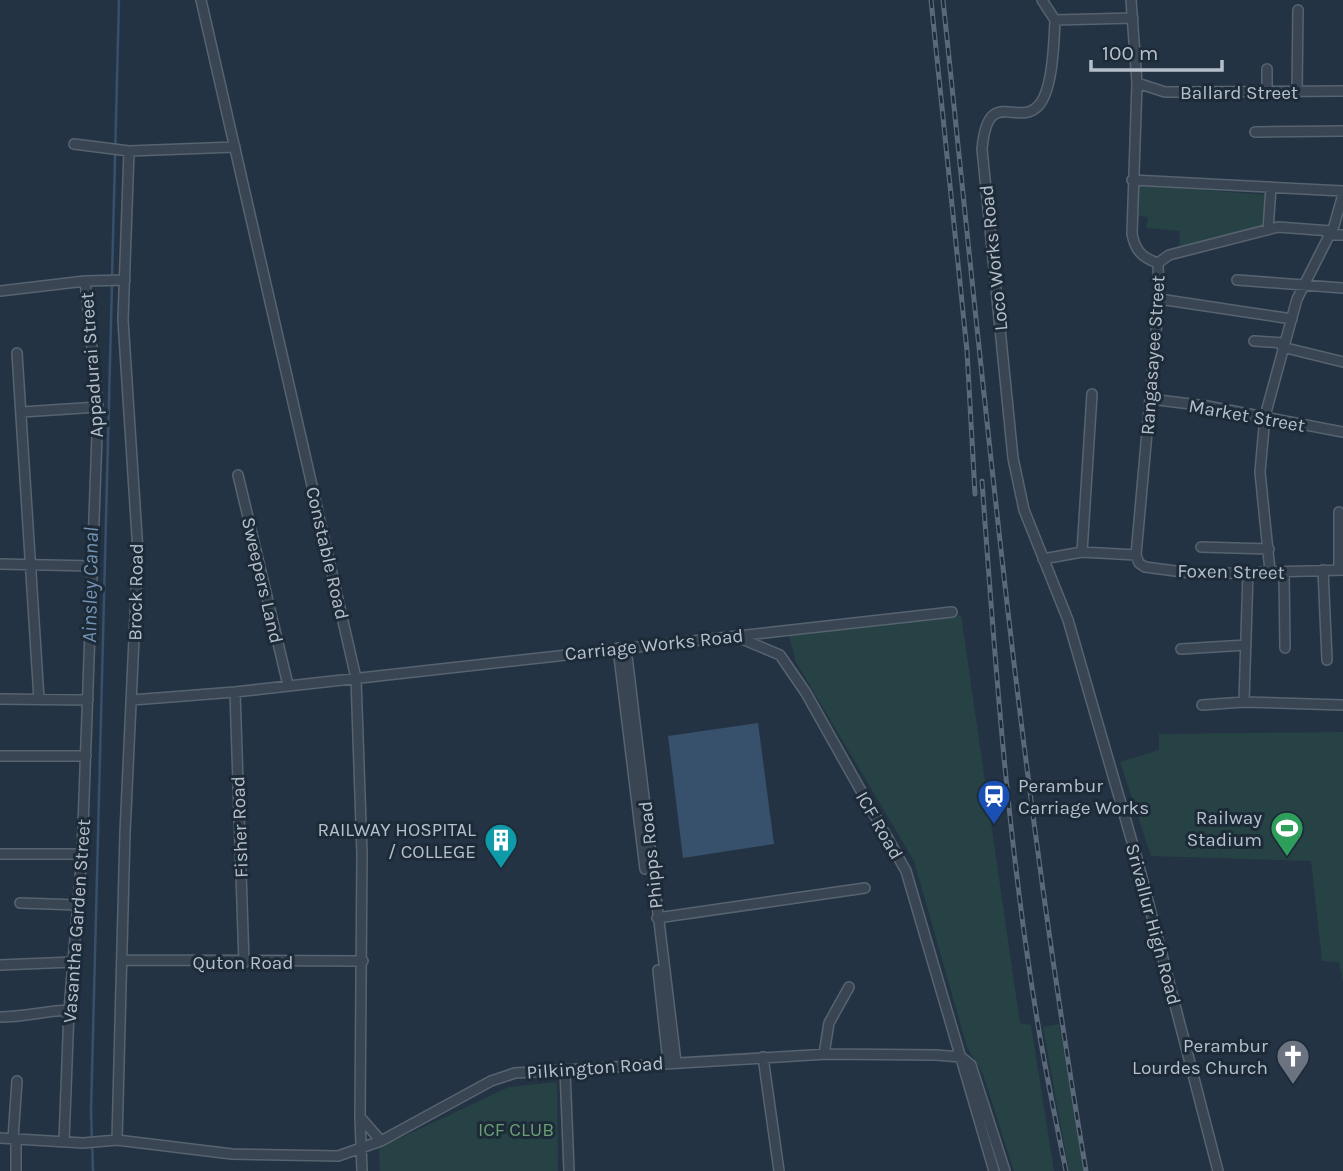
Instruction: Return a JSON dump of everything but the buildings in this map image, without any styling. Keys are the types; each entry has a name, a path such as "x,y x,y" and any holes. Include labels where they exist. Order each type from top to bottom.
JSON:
{"street":[{"name":"Constable Road","path":"201,0 356,678 361,771 362,1171"},
{"path":"1042,0 1055,20 1133,18"},
{"name":"Rangasayee Street","path":"1131,0 1137,83 1132,180 1135,248 1147,260 1158,263 1159,299 1136,555"},
{"path":"1297,92 1298,10"},
{"name":"Loco Works Road","path":"1043,559 1024,510 1013,457 982,149 984,128 992,115 1002,111 1028,112 1038,106 1045,94 1055,20"},
{"path":"1267,69 1267,90"},
{"name":"Ballard Street","path":"1137,83 1165,92 1343,91"},
{"path":"1255,132 1343,131"},
{"path":"74,144 120,150 235,147"},
{"name":"Brock Road","path":"117,1140 138,552 123,320 125,280 120,150"},
{"path":"1132,180 1343,192 1329,233 1303,286 1283,345 1265,416 1260,472 1270,571"},
{"path":"1268,230 1271,187"},
{"path":"1158,263 1169,255 1278,227 1343,235"},
{"path":"0,291 85,281 125,280"},
{"path":"1237,280 1343,288"},
{"name":"Appadurai Street","path":"85,281 98,407 88,700"},
{"path":"1159,299 1292,318"},
{"path":"1254,341 1283,345 1343,362"},
{"path":"17,353 39,699"},
{"path":"1082,552 1092,394"},
{"name":"Market Street","path":"1150,399 1265,416 1343,432"},
{"path":"22,412 98,407"},
{"name":"Sweepers Land","path":"239,475 288,685"},
{"path":"1339,512 1341,570"},
{"path":"1201,548 1269,549"},
{"name":"Foxen Street","path":"1043,559 1082,552 1136,555 1139,563 1145,567 1198,574 1341,570"},
{"name":"Srivallur High Road","path":"1043,559 1068,620 1139,866 1218,1171"},
{"path":"0,564 93,566"},
{"path":"1323,570 1327,660"},
{"path":"1244,702 1248,572"},
{"path":"1284,572 1285,648"},
{"name":"Carriage Works Road","path":"356,678 952,612"},
{"name":"ICF Road","path":"733,635 780,655 806,693 882,825 906,871 961,1057"},
{"path":"1181,649 1246,645"},
{"name":"Phipps Road","path":"622,648 657,918 672,1062"},
{"name":"Phipps Road","path":"622,648 672,1062"},
{"path":"132,700 235,692 356,678"},
{"name":"Fisher Road","path":"235,692 244,963"},
{"path":"0,699 88,700"},
{"name":"Vasantha Garden Street","path":"64,1142 69,1010 82,854 88,700"},
{"path":"1202,705 1244,702 1343,705"},
{"path":"0,756 86,756"},
{"path":"0,854 82,854"},
{"path":"657,918 865,888"},
{"path":"20,903 78,905"},
{"name":"Quton Road","path":"122,960 244,963 363,961"},
{"path":"0,965 73,962"},
{"path":"824,1054 829,1023 849,987"},
{"path":"0,1017 26,1017 36,1011 69,1010"},
{"name":"Pilkington Road","path":"0,1138 83,1143 117,1140 232,1154 338,1156 381,1141 491,1081 515,1073 824,1054 961,1057"},
{"path":"763,1057 779,1171"},
{"path":"961,1057 964,1077 994,1171"},
{"path":"961,1057 971,1065 977,1079 1005,1171"},
{"path":"565,1070 569,1171"},
{"path":"16,1171 17,1081"},
{"path":"360,1117 381,1141"}],"green space":[{"path":"1139,185 1269,195 1267,225 1179,251 1180,231 1146,228 1148,217 1139,216"},
{"path":"961,615 1020,1023 1031,1025 1054,1171 1014,1171 983,1074 967,1047 914,861 796,662 789,636"},
{"name":"Railway Stadium","path":"1343,732 1343,982 1339,962 1322,961 1311,861 1151,856 1120,762 1159,750 1159,734"},
{"path":"1059,1024 1084,1171 1069,1171 1043,1027"},
{"name":"ICF CLUB","path":"557,1082 558,1171 380,1171 379,1148 509,1087"}],"water":[{"path":"758,723 774,844 683,858 668,736"}],"waterway":[{"name":"Ainsley Canal","path":"112,277 119,0"},
{"name":"Ainsley Canal","path":"93,1171 91,1112 112,283"}],"railway":[{"path":"931,0 967,351 975,494"},
{"path":"943,0 1005,587 1042,879 1086,1171"},
{"path":"982,481 1018,890 1041,1043 1066,1171"}],"place":[{"name":"Perambur Carriage Works","path":"994,826"},
{"name":"Railway Stadium","path":"1287,858"},
{"name":"RAILWAY HOSPITAL / COLLEGE","path":"501,870"},
{"name":"Perambur Lourdes Church","path":"1293,1086"}]}
